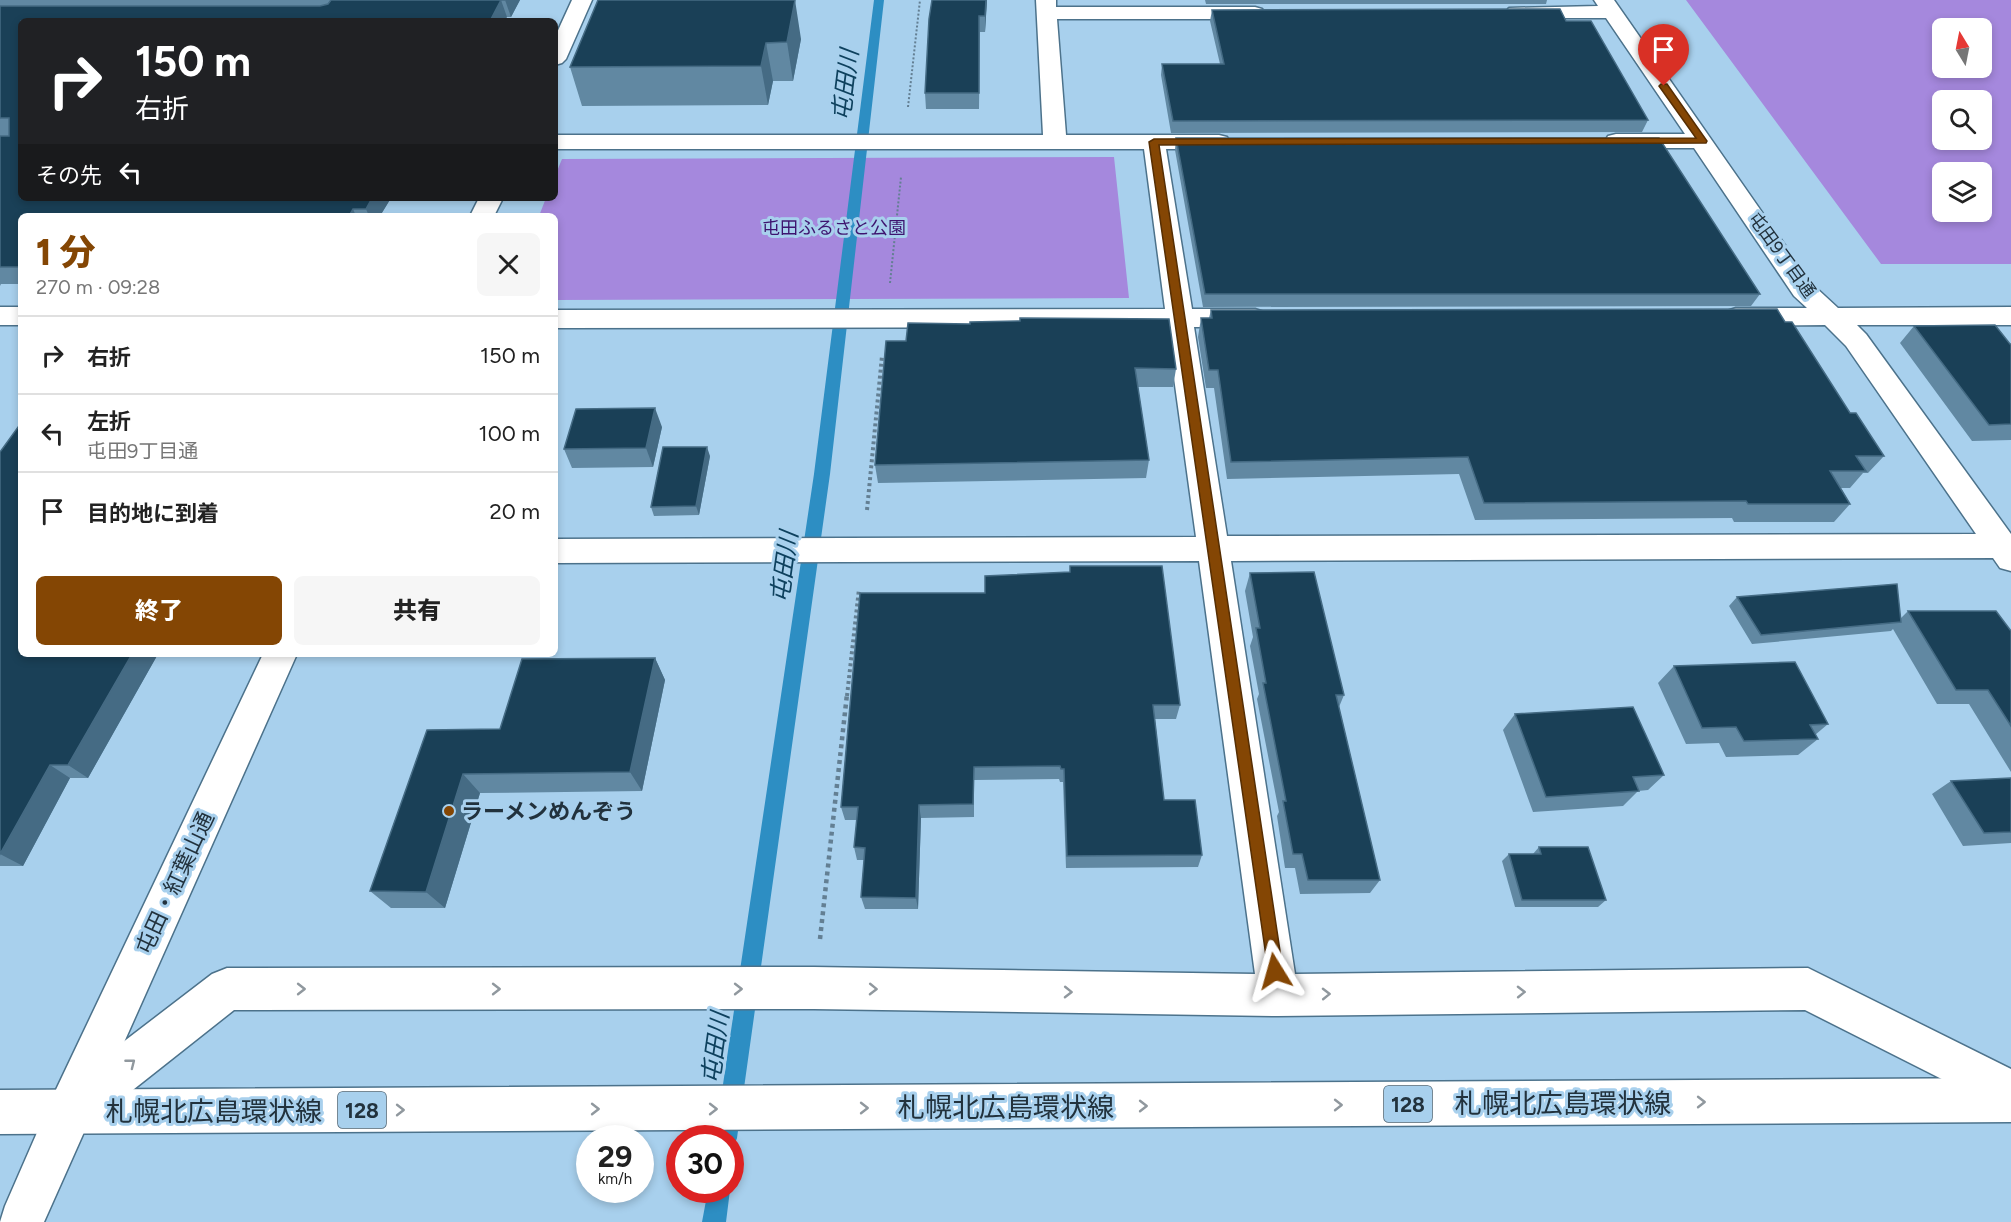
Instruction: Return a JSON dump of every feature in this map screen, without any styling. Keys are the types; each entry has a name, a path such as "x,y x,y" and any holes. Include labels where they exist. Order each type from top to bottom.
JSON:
{"street":[{"path":"558,52 582,0"},
{"path":"1494,12 1608,6"},
{"name":"屯田9丁目通","path":"1608,6 1703,141 1803,290 1856,340 2008,550"},
{"path":"1054,141 1046,7 1270,13"},
{"path":"1595,141 1703,141"},
{"path":"558,142 1237,142"},
{"path":"1154,142 1278,995"},
{"path":"0,316 18,316"},
{"path":"1713,317 2011,316"},
{"path":"558,320 1274,318"},
{"path":"558,551 2008,550"},
{"name":"屯田・紅葉山通","path":"21,1222 69,1112 279,657"},
{"path":"69,1112 227,989 814,988 1278,995 1808,989 2011,1092"},
{"name":"札幌北広島環状線","path":"0,1112 2011,1100"}],"path":[{"path":"814,988 863,550 878,319 899,141 920,0"}],"green space":[{"path":"1686,0 2011,0 2011,264 1881,264"},
{"name":"屯田ふるさと公園","path":"1114,157 1129,298 558,300 558,213 540,213 545,201 558,201 558,169 562,159"}],"building":[{"path":"331,0 501,0 492,18 18,18 18,201 370,201 366,209 353,209 351,213 18,213 18,267 0,267 0,136 9,136 9,118 0,118 0,6 320,6 328,4"},
{"path":"598,0 795,0 787,42 766,43 761,66 570,67"},
{"path":"932,0 986,0 985,16 979,16 979,93 925,93"},
{"path":"1560,9 1566,21 1591,21 1648,120 1173,121 1162,64 1224,64 1212,10"},
{"path":"1176,138 1659,138 1760,294 1205,294"},
{"path":"1777,309 1785,322 1792,322 1850,413 1856,413 1884,456 1856,456 1866,471 1830,471 1850,504 1748,504 1746,501 1484,503 1468,457 1231,462 1218,370 1209,370 1201,318 1212,318 1211,310"},
{"path":"1020,318 1169,319 1176,369 1135,368 1149,460 875,465 886,341 906,341 908,323 970,324 970,322 1020,321"},
{"path":"1995,325 2011,344 2011,424 1989,425 1914,326"},
{"path":"655,408 646,448 564,449 576,409"},
{"path":"18,427 18,657 130,657 68,765 50,765 0,854 0,452"},
{"path":"663,447 707,447 696,506 651,507"},
{"path":"1070,566 1162,566 1180,705 1153,705 1164,800 1195,800 1202,855 1067,856 1064,769 1060,766 974,767 973,804 919,805 916,898 861,897 865,848 854,847 858,807 841,807 860,593 985,593 985,576 1070,572"},
{"path":"1314,572 1344,695 1336,695 1380,880 1308,880 1302,854 1293,854 1283,801 1286,801 1263,683 1266,683 1256,628 1260,628 1250,573"},
{"path":"1897,584 1901,622 1761,635 1737,597"},
{"path":"1908,611 1996,611 2011,631 2011,726 1988,690 1956,690"},
{"path":"655,658 630,772 463,774 426,892 370,891 427,730 500,729 522,659"},
{"path":"1795,662 1828,724 1810,725 1818,739 1744,741 1736,727 1702,728 1674,666"},
{"path":"1633,707 1664,775 1633,777 1639,791 1546,797 1515,714"},
{"path":"2011,778 2011,832 1984,833 1951,781"},
{"path":"1539,847 1588,847 1606,900 1522,900 1509,854 1541,854"}],"waterway":[{"name":"屯田川","path":"728,1125 822,474 879,0"},
{"name":"屯田川","path":"714,1222 717,1203"}],"place":[{"name":"ラーメンめんぞう","path":"449,811"}],"route":[{"path":"1275,971 1154,142 1703,141 1664,86"}]}
